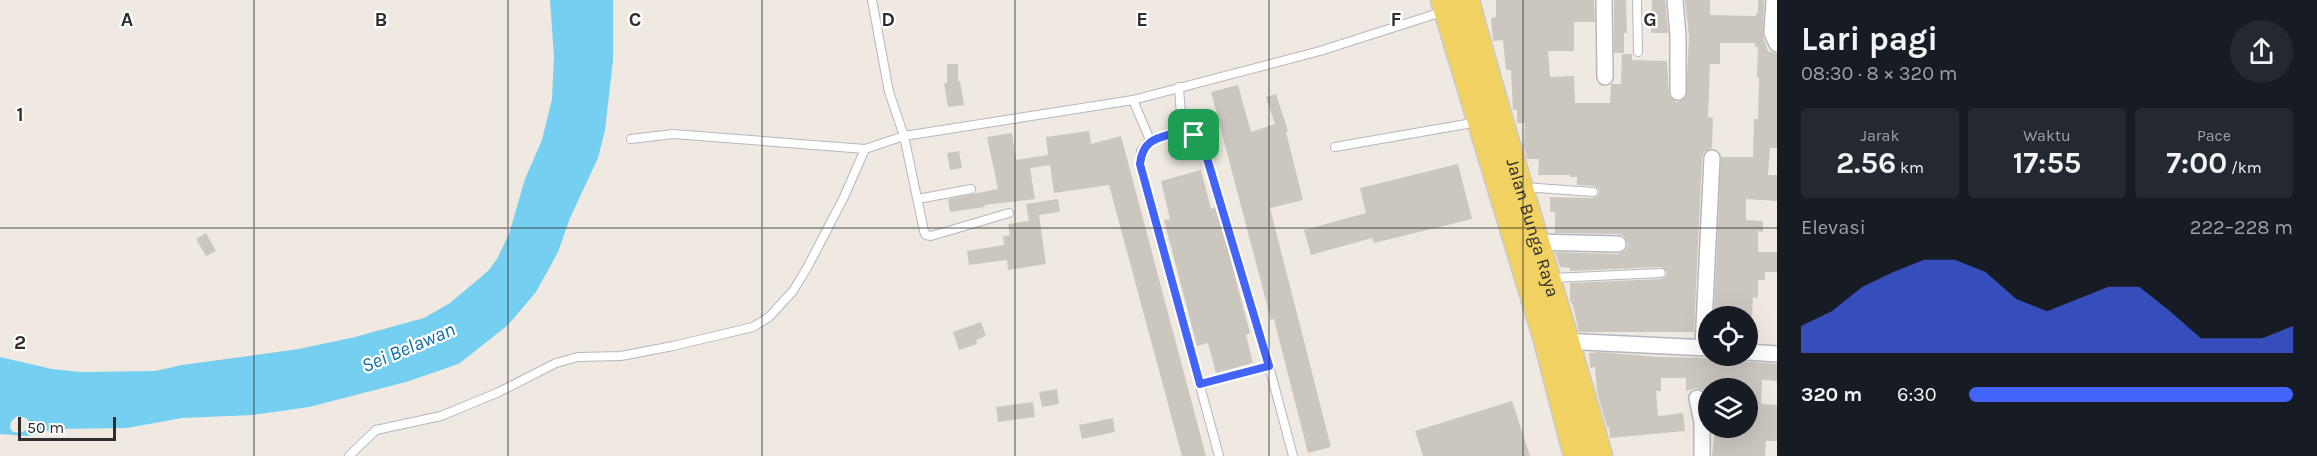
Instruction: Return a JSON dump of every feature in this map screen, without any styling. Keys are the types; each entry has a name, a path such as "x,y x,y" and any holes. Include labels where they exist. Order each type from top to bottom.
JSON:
{"main road":[{"name":"Jalan Bunga Raya","path":"1452,3 1557,341 1600,456"},
{"name":"Jalan Bunga Raya","path":"1489,119 1519,187 1547,278 1576,456"}],"street":[{"path":"1604,0 1605,77"},
{"path":"1675,0 1678,36 1678,92"},
{"path":"1774,0 1772,33 1777,44"},
{"path":"1707,306 1712,158"},
{"path":"1535,242 1618,244"},
{"path":"1557,341 1698,347"},
{"path":"1758,353 1777,354"},
{"path":"1697,398 1702,422 1702,456"}],"lane":[{"path":"872,0 889,92 904,136 926,235 931,236 1009,213"},
{"path":"1637,0 1638,52"},
{"path":"631,139 673,134 865,149 904,136 1133,100 1320,51 1452,3"},
{"path":"1179,87 1182,131"},
{"path":"1133,100 1150,140"},
{"path":"1335,147 1489,119"},
{"path":"1219,456 1140,164 1142,151 1150,140 1182,131 1194,135 1203,145 1269,366 1293,456"},
{"path":"349,456 376,430 441,416 500,392 556,363 578,357 621,356 674,346 753,327 769,318 793,291 807,268 844,197 865,149"},
{"path":"1519,187 1593,192"},
{"path":"918,199 971,189"},
{"path":"1547,278 1661,273"},
{"path":"1200,384 1269,366"}],"water":[{"name":"Sei Belawan","path":"550,0 613,0 613,60 605,130 598,158 570,218 558,252 536,292 508,325 460,363 406,382 309,407 253,415 182,418 127,428 55,429 27,436 0,434 0,357 52,369 81,372 155,371 182,365 299,349 355,337 424,318 450,303 488,271 497,259 509,234 525,179 542,140 552,99 554,57","holes":["17,416 26,418 30,423 28,429 20,433 13,432 10,428 11,422"]}],"building":[{"path":"1496,0 1594,0 1595,22 1574,22 1574,51 1548,51 1550,77 1574,76 1575,103 1610,103 1611,84 1621,84 1622,54 1632,54 1632,60 1667,61 1669,96 1677,102 1686,97 1689,36 1685,0 1710,0 1710,15 1756,16 1758,0 1764,0 1763,37 1768,51 1777,54 1777,148 1770,148 1768,175 1777,175 1777,201 1746,199 1746,220 1763,221 1763,232 1758,231 1758,252 1777,252 1777,272 1765,272 1765,280 1758,280 1758,298 1753,297 1753,306 1714,306 1721,157 1753,157 1754,119 1758,119 1759,77 1757,77 1758,47 1755,47 1755,43 1720,43 1720,64 1710,64 1708,117 1713,118 1712,148 1704,152 1702,158 1694,332 1579,332 1570,301 1570,283 1661,279 1666,276 1667,272 1661,267 1570,271 1570,268 1560,267 1555,252 1618,254 1626,250 1628,244 1624,236 1618,234 1555,233 1555,212 1550,212 1550,197 1593,198 1598,195 1599,190 1594,186 1577,185 1577,177 1570,177 1570,175 1538,175 1539,159 1527,159 1523,145 1525,123 1517,123 1517,110 1513,110 1511,70 1506,70 1503,40 1493,41 1491,18 1496,17"},
{"path":"1614,0 1626,0 1627,33 1624,33 1624,53 1614,53"},
{"path":"1652,0 1665,0 1668,33 1651,33"},
{"path":"947,64 958,64 958,81 960,81 964,105 948,107 944,83 947,83"},
{"path":"1238,85 1251,132 1275,124 1266,97 1276,94 1288,131 1286,132 1303,200 1270,208 1331,447 1308,453 1274,319 1271,320 1211,92"},
{"path":"1089,131 1091,144 1121,136 1206,456 1182,456 1109,185 1054,193 1050,165 1030,168 1035,199 950,212 948,199 998,189 987,137 1012,133 1016,160 1048,155 1046,137"},
{"path":"959,151 962,168 950,170 947,153"},
{"path":"1458,164 1472,219 1374,243 1372,238 1311,255 1304,230 1366,213 1360,188"},
{"path":"1201,170 1211,209 1215,207 1227,246 1250,333 1246,335 1253,363 1216,373 1208,343 1197,346 1164,220 1170,219 1161,181"},
{"path":"1058,199 1060,212 1039,215 1046,264 1008,270 1007,260 969,265 967,251 1004,245 1003,236 1010,235 1008,224 1029,221 1026,204"},
{"path":"206,233 216,251 206,256 196,239"},
{"path":"981,322 986,336 976,340 977,344 959,350 953,332"},
{"path":"1589,353 1698,358 1698,366 1758,366 1758,362 1777,364 1777,381 1762,380 1761,404 1777,405 1777,441 1766,441 1765,456 1712,456 1714,438 1758,438 1758,378 1698,378 1698,389 1686,391 1686,378 1661,378 1661,391 1656,391 1658,416 1683,413 1685,431 1610,438 1609,427 1607,427 1597,392 1595,367 1590,368"},
{"path":"1057,389 1059,404 1042,407 1039,392"},
{"path":"1512,401 1530,456 1423,456 1415,431"},
{"path":"1033,402 1035,417 998,422 996,407"},
{"path":"1113,418 1115,432 1082,439 1079,425"}],"route":[{"path":"1182,131 1194,135 1203,145 1269,366 1200,384 1140,164 1142,151 1150,140 1182,131"}]}
